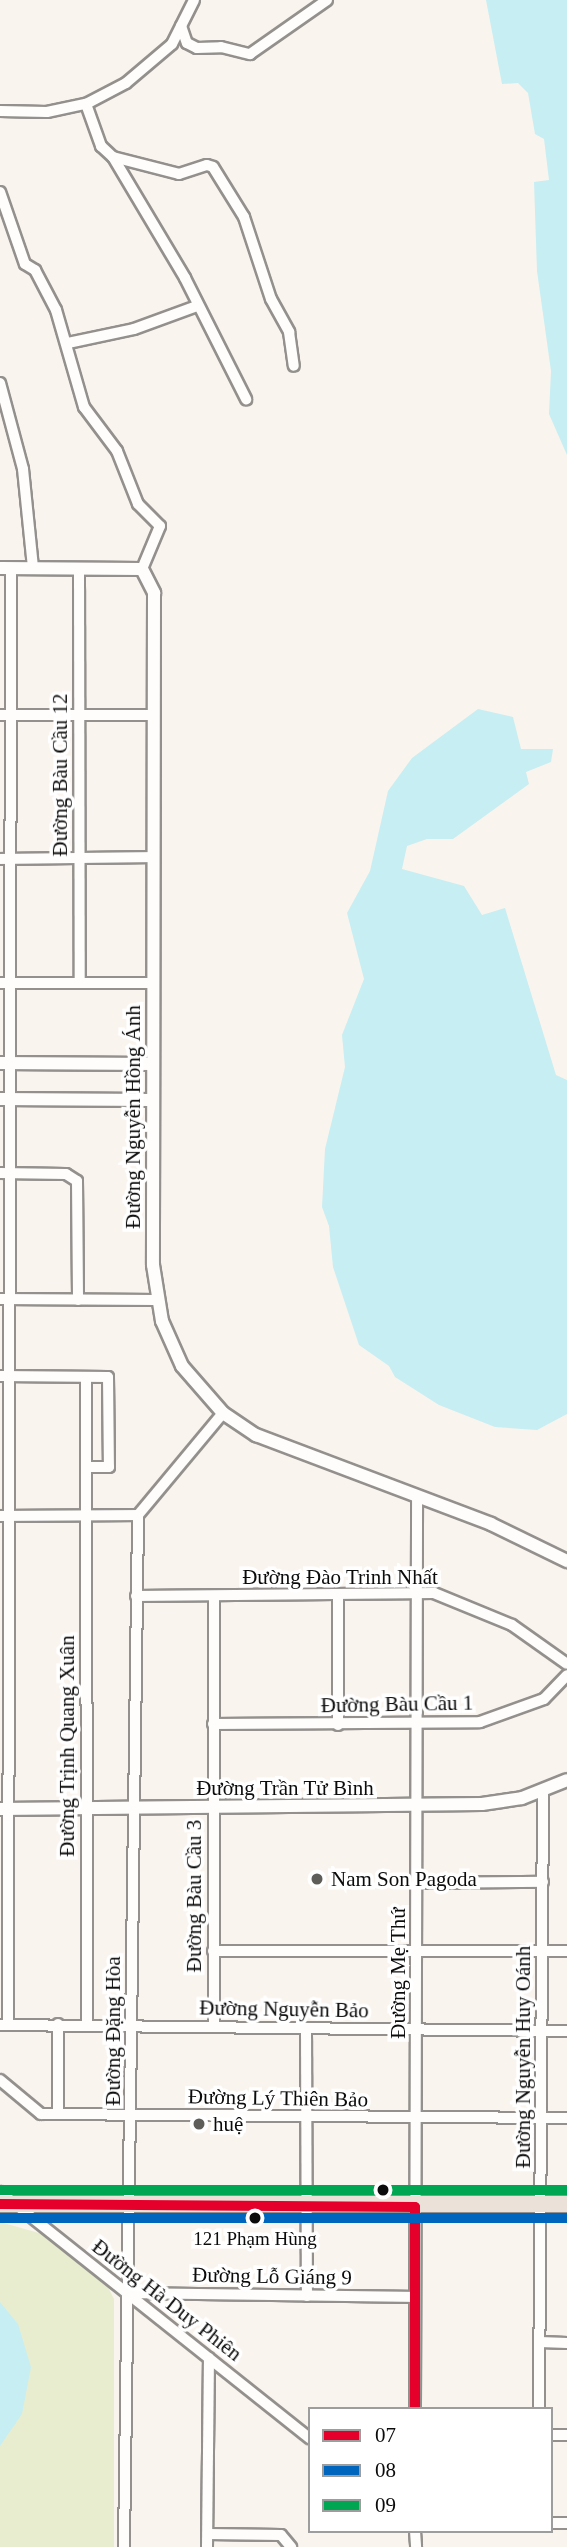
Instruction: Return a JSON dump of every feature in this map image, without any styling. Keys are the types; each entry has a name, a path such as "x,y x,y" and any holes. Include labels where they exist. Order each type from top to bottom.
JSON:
{"main road":[{"path":"7,2204 415,2207 567,2204"}],"street":[{"path":"0,111 47,112 86,104 125,83 172,44 194,0"},
{"path":"181,26 187,43 197,48 221,47 250,54 327,0"},
{"path":"86,104 102,146 113,157 246,399"},
{"path":"113,157 179,174 207,165 213,167 244,216 271,299 289,332 294,366"},
{"path":"0,192 25,264 35,270 45,287 68,343 83,407 117,451 138,504 160,526 142,569 5,568 4,2024"},
{"path":"68,343 134,329 197,306"},
{"path":"0,383 23,468 33,568"},
{"name":"Đường Bàu Cầu 12","path":"79,569 80,982"},
{"name":"Đường Nguyễn Hồng Ánh","path":"142,569 154,593 151,1100 157,1300 168,1342 182,1366 223,1413 256,1435 492,1524 567,1561"},
{"path":"5,715 153,715"},
{"path":"6,859 153,857"},
{"path":"5,983 152,982"},
{"path":"5,1063 152,1064"},
{"path":"5,1099 151,1100"},
{"path":"5,1173 66,1174 77,1181 78,1300"},
{"path":"5,1299 157,1300"},
{"path":"5,1376 108,1377 109,1467 86,1467"},
{"name":"Đường Trịnh Quang Xuân","path":"86,1377 87,2025"},
{"path":"5,1516 138,1515 223,1413"},
{"name":"Đường Mẹ Thứ","path":"415,2407 417,1496"},
{"name":"Đường Đặng Hòa","path":"124,2547 131,2203 138,1515"},
{"name":"Đường Đào Trinh Nhất","path":"136,1596 338,1597 417,1593 459,1600 502,1620 567,1664"},
{"name":"Đường Bàu Cầu 3","path":"214,1597 214,2027"},
{"path":"338,1597 338,1725"},
{"name":"Đường Bàu Cầu 1","path":"213,1724 417,1725 500,1718 544,1699 567,1675"},
{"name":"Đường Trần Tử Bình","path":"4,1809 482,1804 543,1790 567,1780"},
{"name":"Đường Nguyễn Huy Oánh","path":"540,2407 543,1790"},
{"path":"417,1884 543,1882"},
{"path":"213,1951 567,1951"},
{"name":"Đường Nguyễn Bảo","path":"4,2024 567,2031"},
{"path":"58,2024 58,2114"},
{"path":"306,2029 307,2296"},
{"name":"Đường Lý Thiên Bảo","path":"0,2080 41,2114 416,2120 567,2118"},
{"name":"Đường Hà Duy Phiên","path":"0,2192 7,2204 129,2293 308,2437"},
{"name":"Đường Lỗ Giáng 9","path":"129,2293 415,2297"},
{"path":"540,2342 567,2343"},
{"path":"208,2547 209,2358"},
{"path":"208,2534 281,2535 291,2547"}],"green space":[{"path":"0,2222 39,2233 57,2244 107,2285 114,2299 114,2547 0,2547"}],"water":[{"path":"486,0 567,0 567,455 549,414 551,371 537,271 534,182 549,180 544,139 535,134 528,93 518,83 502,84"},
{"path":"478,709 513,717 521,749 553,749 551,762 526,772 529,784 453,839 427,839 407,846 402,869 464,886 482,915 505,908 556,1075 567,1080 567,1414 537,1430 495,1427 439,1405 395,1377 389,1366 359,1345 333,1267 329,1226 322,1207 325,1149 345,1067 342,1035 364,979 347,913 370,871 388,791 412,758"},
{"path":"0,2302 18,2324 31,2367 22,2414 0,2446"}],"transit line":[{"name":"09","path":"0,2190 567,2190"},
{"name":"07","path":"0,2204 415,2207"},
{"name":"07","path":"415,2207 415,2407"},
{"name":"08","path":"0,2218 567,2218"}],"place":[{"name":"Nam Son Pagoda","path":"317,1879"},
{"name":"huệ","path":"199,2124"},
{"name":"121 Phạm Hùng","path":"255,2218"}]}
